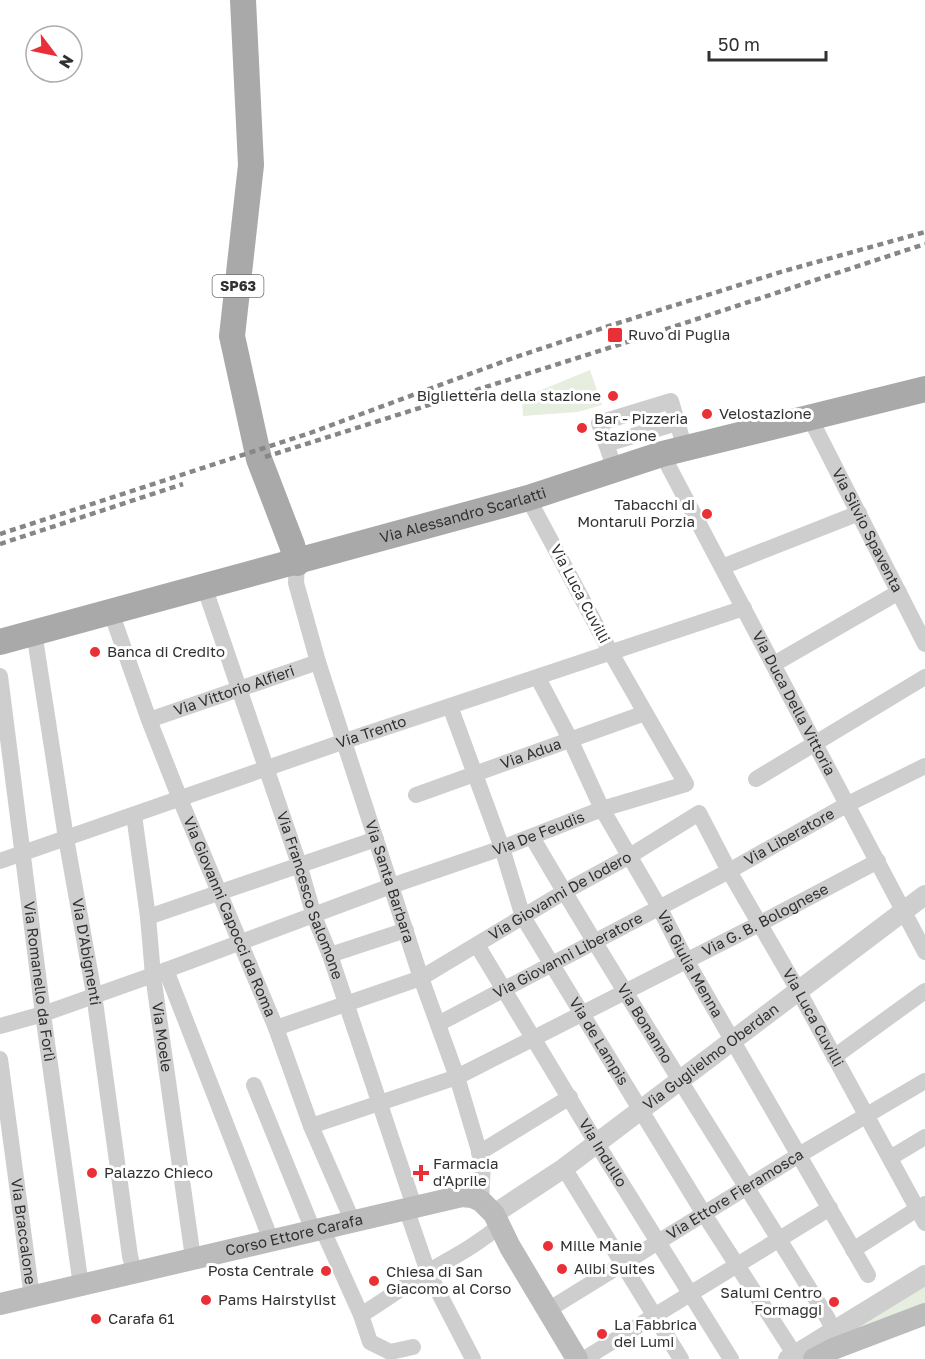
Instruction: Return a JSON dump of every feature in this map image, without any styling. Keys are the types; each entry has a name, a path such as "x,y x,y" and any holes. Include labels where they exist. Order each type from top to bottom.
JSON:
{"main road":[{"name":"SP63","path":"243,0 251,165 232,336 259,459 297,563"},
{"name":"Via Alessandro Scarlatti","path":"0,642 297,563 528,498 673,452 925,389"},
{"name":"Corso Ettore Carafa","path":"0,1304 462,1196 490,1219"},
{"path":"490,1219 577,1359"},
{"path":"818,1350 923,1318"}],"street":[{"name":"Via Duca Della Vittoria","path":"606,444 599,423 671,401 677,423 673,452 722,567 925,952"},
{"name":"Via Silvio Spaventa","path":"810,418 925,644"},
{"path":"615,470 606,444 677,423"},
{"name":"Via Luca Cuvilli","path":"528,498 611,653 686,784"},
{"path":"722,567 859,513"},
{"name":"Via Santa Barbara","path":"297,563 296,583 318,662 421,978 457,1077 483,1164 490,1219"},
{"name":"Via Francesco Salomone","path":"204,586 267,768 314,916 330,955 380,1105 428,1272 472,1359"},
{"path":"774,664 899,592"},
{"name":"Via Trento","path":"0,861 345,741 744,608"},
{"name":"Via Giovanni Capocci da Roma","path":"111,612 180,799 276,1028 311,1126 352,1220"},
{"name":"Via D'Abignenti","path":"34,632 66,838 94,994 134,1272"},
{"name":"Via Vittorio Alfieri","path":"149,720 318,662"},
{"name":"Via Romanello da Forlì","path":"0,676 43,1014 81,1286"},
{"path":"756,779 925,677"},
{"name":"Via Giulia Menna","path":"538,678 628,857 659,907 686,960 868,1275"},
{"name":"Via de Lampis","path":"450,706 502,848 523,917 737,1265 818,1350"},
{"name":"Via Adua","path":"416,795 645,713"},
{"name":"Via Liberatore","path":"729,871 848,804 925,766"},
{"name":"Via De Feudis","path":"0,1026 43,1014 240,943 391,886 532,837 602,809 686,784"},
{"name":"Via Luca Cuvilli","path":"699,813 729,871 922,1212"},
{"name":"Via Giovanni De Iodero","path":"276,1028 421,978 699,813"},
{"name":"Via Moele","path":"134,814 148,917 159,972 193,1258"},
{"name":"Via Bonanno","path":"532,837 594,942 626,990 828,1319 818,1350"},
{"path":"148,917 376,839"},
{"name":"Via G. B. Bolognese","path":"311,1126 380,1105 457,1077 878,861"},
{"name":"Via Giovanni Liberatore","path":"438,1024 729,871"},
{"name":"Via Guglielmo Oberdan","path":"490,1219 597,1144 733,1038 925,895"},
{"path":"330,955 406,930"},
{"name":"Via Indullo","path":"477,945 731,1359"},
{"path":"159,972 271,1240"},
{"path":"834,1057 925,991"},
{"name":"Via Braccalone","path":"0,1059 32,1297"},
{"name":"Via Ettore Fieramosca","path":"548,1310 799,1155 925,1081"},
{"path":"254,1085 317,1229 361,1315 370,1342 390,1352 413,1347"},
{"path":"479,1153 570,1097"},
{"path":"890,1158 925,1137"},
{"path":"564,1168 681,1359"},
{"path":"584,1359 830,1208"},
{"path":"853,1250 922,1212"},
{"path":"361,1315 428,1272 458,1256 490,1219"},
{"path":"818,1350 925,1275"}],"green space":[{"path":"590,370 602,405 578,412 523,416 522,398"},
{"path":"925,1284 925,1304 830,1339"}],"railway":[{"path":"0,534 310,433 513,358 612,325 784,271 925,232"},
{"path":"265,457 618,345 925,244"},
{"path":"0,544 183,484"}],"place":[{"name":"Ruvo di Puglia","path":"615,335"},
{"name":"Biglietteria della stazione","path":"613,396"},
{"name":"Velostazione","path":"707,414"},
{"name":"Bar - Pizzeria Stazione","path":"582,428"},
{"name":"Tabacchi di Montaruli Porzia","path":"707,514"},
{"name":"Banca di Credito","path":"95,652"},
{"name":"Palazzo Chieco","path":"92,1173"},
{"name":"Farmacia d'Aprile","path":"421,1173"},
{"name":"Mille Manie","path":"548,1246"},
{"name":"Alibi Suites","path":"562,1269"},
{"name":"Posta Centrale","path":"326,1271"},
{"name":"Chiesa di San Giacomo al Corso","path":"374,1281"},
{"name":"Pams Hairstylist","path":"206,1300"},
{"name":"Salumi Centro Formaggi","path":"834,1302"},
{"name":"Carafa 61","path":"96,1319"},
{"name":"La Fabbrica dei Lumi","path":"602,1334"}]}
